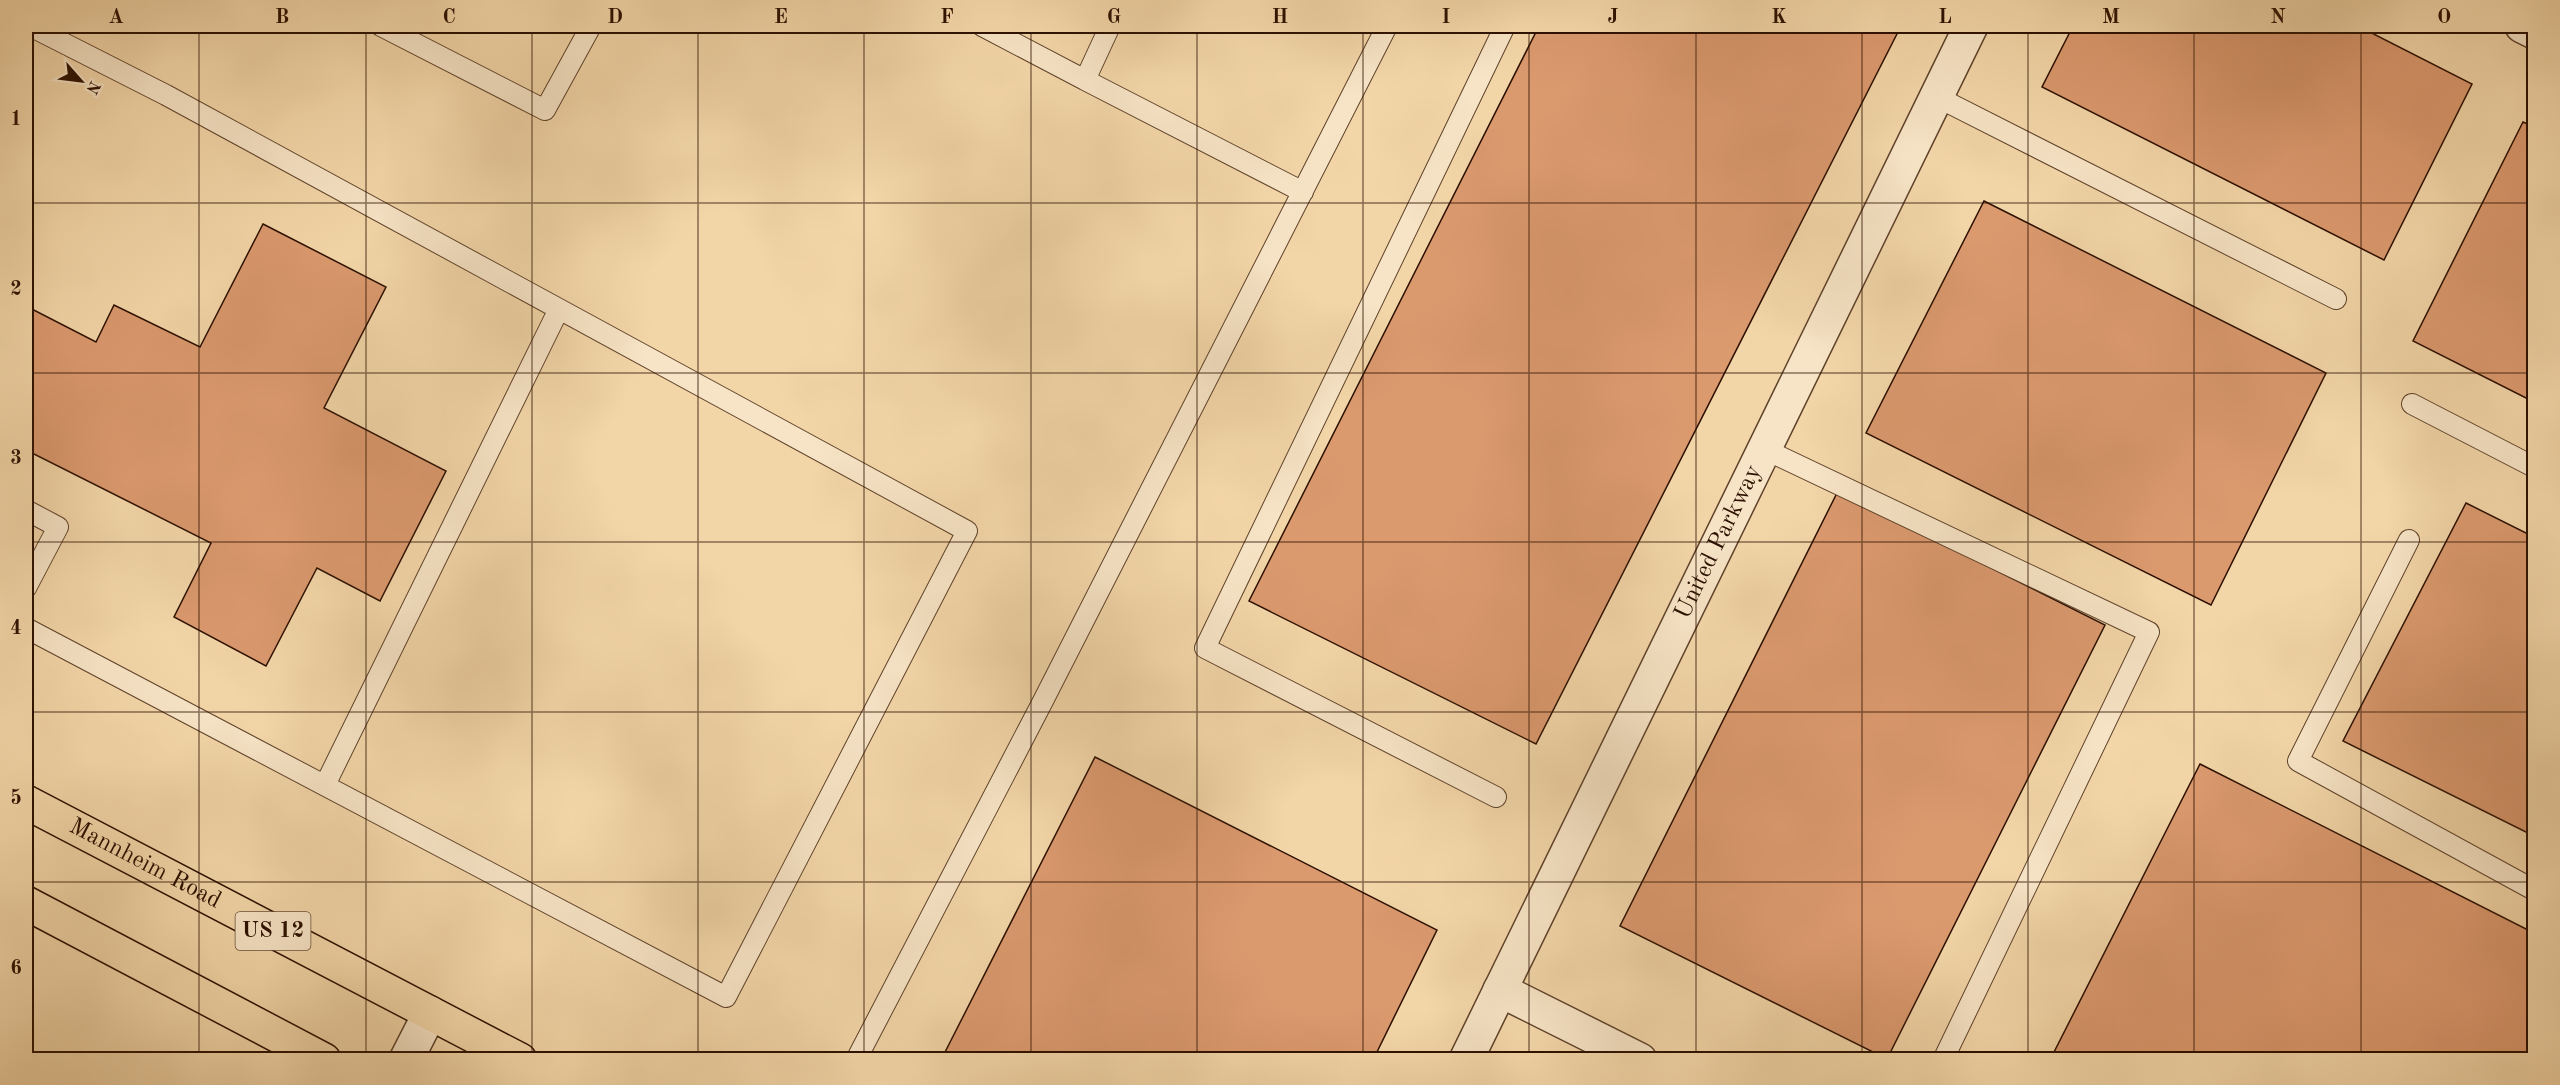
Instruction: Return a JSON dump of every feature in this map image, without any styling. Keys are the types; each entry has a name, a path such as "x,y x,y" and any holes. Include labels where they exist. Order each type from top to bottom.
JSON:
{"main road":[{"name":"Mannheim Road","path":"26,802 519,1059"},
{"path":"26,903 324,1059"}],"street":[{"name":"United Parkway","path":"1466,1059 1971,26"},
{"path":"2522,26 2535,32"},
{"path":"1500,990 1640,1059"},
{"path":"406,1059 430,1012"}],"lane":[{"path":"26,628 726,997 967,531 166,94 30,26"},
{"path":"381,26 545,110 591,26"},
{"path":"982,26 1302,192"},
{"path":"1085,80 1110,26"},
{"path":"856,1059 1048,690 1387,26"},
{"path":"1496,797 1205,648 1505,26"},
{"path":"1936,97 2336,299"},
{"path":"325,785 559,309"},
{"path":"2412,404 2535,467"},
{"path":"1764,449 2149,632 1943,1059"},
{"path":"26,510 58,526 26,588"},
{"path":"2409,540 2298,761 2535,890"}],"building":[{"path":"1539,26 1901,26 1536,744 1249,601"},
{"path":"2073,26 2358,26 2472,84 2384,260 2042,87"},
{"path":"2523,122 2534,127 2534,402 2413,341"},
{"path":"1984,201 2326,373 2211,605 1866,433"},
{"path":"263,224 386,287 324,408 446,471 380,601 317,568 266,666 174,617 211,543 26,450 26,306 96,342 114,305 200,347"},
{"path":"1838,491 2105,625 1887,1059 1620,926"},
{"path":"2466,503 2534,537 2534,836 2343,741"},
{"path":"1095,757 1437,930 1373,1060 941,1060"},
{"path":"2200,764 2534,933 2534,1060 2050,1060"}]}
